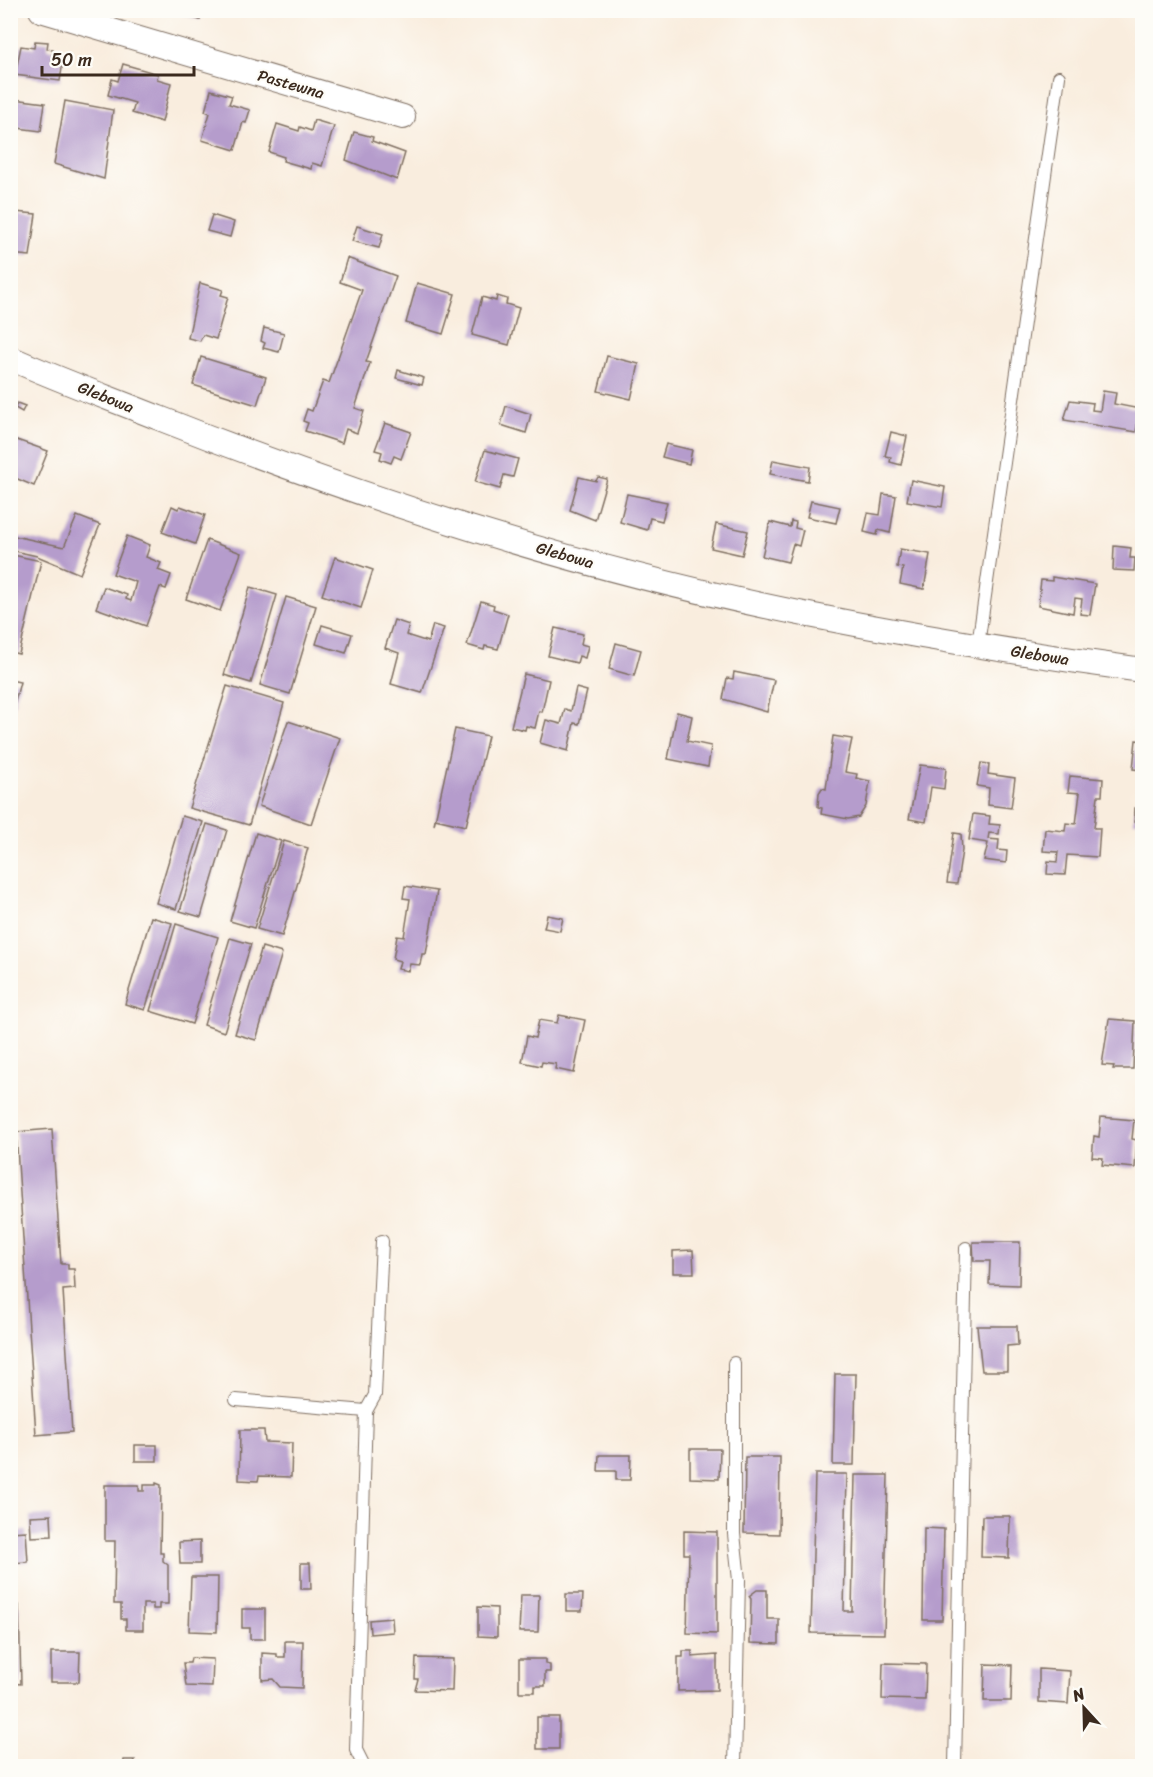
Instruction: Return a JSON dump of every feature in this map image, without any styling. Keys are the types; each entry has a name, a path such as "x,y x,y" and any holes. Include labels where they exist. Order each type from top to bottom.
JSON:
{"street":[{"name":"Pastewna","path":"41,10 403,117"},
{"name":"Glebowa","path":"10,358 245,452 341,487 553,552 808,615 978,645 1143,670"}],"lane":[{"path":"978,645 1059,77"},
{"path":"364,1767 356,1750 366,1411 375,1395 382,1241"},
{"path":"955,1767 966,1248"},
{"path":"734,1363 734,1533 739,1580 735,1767"},
{"path":"236,1400 366,1411"}],"building":[{"path":"169,10 203,10 200,20"},
{"path":"35,41 48,42 47,49 53,50 52,59 63,61 60,81 15,75 21,46 34,48"},
{"path":"123,64 158,74 157,79 171,83 162,122 132,113 135,103 108,95 112,79 118,81"},
{"path":"211,90 232,96 229,104 250,110 246,123 243,122 235,150 202,140 210,113 205,111"},
{"path":"14,99 45,103 41,131 10,127"},
{"path":"65,101 113,110 104,179 54,164"},
{"path":"314,120 334,126 322,166 312,163 311,169 283,161 284,157 269,152 277,124 299,131 300,127 311,131"},
{"path":"354,132 373,137 372,141 405,153 397,180 346,160"},
{"path":"15,212 36,214 30,256 10,254 10,215 14,216"},
{"path":"212,215 234,222 230,237 207,231"},
{"path":"357,226 383,234 379,248 352,241"},
{"path":"347,258 396,276 366,362 370,363 355,408 364,411 357,433 346,429 342,443 305,431 308,423 303,421 307,409 312,411 323,381 329,383 362,290 340,282"},
{"path":"200,283 223,290 221,295 228,297 216,339 203,335 200,341 188,338"},
{"path":"417,283 455,294 443,334 406,323"},
{"path":"497,296 507,299 506,304 519,308 509,345 472,335 482,297 496,301"},
{"path":"264,328 284,333 279,352 263,348 265,343 261,341"},
{"path":"607,356 639,364 631,399 598,391"},
{"path":"201,357 266,377 257,405 193,385"},
{"path":"398,370 424,378 422,385 396,378"},
{"path":"1103,391 1116,393 1114,404 1140,409 1136,432 1064,420 1070,400 1093,403 1092,410 1100,411"},
{"path":"17,403 25,406 22,412 15,408"},
{"path":"506,406 531,414 526,433 501,425"},
{"path":"385,423 411,432 401,459 394,456 391,463 380,459 382,452 375,450"},
{"path":"891,432 907,436 901,465 890,462 891,457 885,456"},
{"path":"14,439 48,451 34,486 13,477 15,473 10,471 10,446"},
{"path":"666,444 692,450 689,464 662,457"},
{"path":"485,450 518,459 513,477 504,475 500,489 475,482"},
{"path":"773,460 810,467 808,481 770,474"},
{"path":"579,477 596,481 598,477 607,479 595,520 570,510"},
{"path":"911,480 945,487 942,507 907,501"},
{"path":"627,494 667,502 662,521 650,518 647,530 620,522"},
{"path":"883,494 896,496 890,533 878,530 877,535 864,532 868,513 880,515"},
{"path":"811,501 840,507 836,523 807,517"},
{"path":"172,506 178,509 180,506 205,515 195,544 162,532"},
{"path":"77,516 100,525 80,574 37,556 10,550 10,535 64,547"},
{"path":"791,521 796,522 795,528 803,530 799,546 793,544 788,562 762,556 770,522 790,527"},
{"path":"716,524 748,531 742,555 711,548"},
{"path":"127,536 150,545 146,557 161,563 158,570 171,575 166,589 160,587 146,626 96,608 104,587 127,595 126,599 131,601 136,582 113,574"},
{"path":"207,540 241,553 220,611 186,599"},
{"path":"1114,546 1131,548 1130,558 1135,558 1134,571 1113,570"},
{"path":"900,549 930,554 924,589 900,584 903,568 897,567"},
{"path":"13,555 41,561 19,654 10,652 10,566"},
{"path":"335,557 373,570 361,608 322,595"},
{"path":"1052,577 1095,584 1090,615 1080,614 1082,599 1075,598 1073,613 1038,606 1041,580 1052,581"},
{"path":"250,587 277,595 251,683 224,675"},
{"path":"286,597 316,606 290,694 260,685"},
{"path":"481,601 494,605 493,609 508,614 498,649 485,646 484,650 467,645"},
{"path":"394,620 409,625 406,635 428,642 433,625 444,628 422,693 391,684 399,653 385,648"},
{"path":"322,625 352,634 346,653 316,644"},
{"path":"555,628 583,634 581,644 588,646 585,658 579,656 577,663 548,656"},
{"path":"616,643 641,650 634,676 609,669"},
{"path":"734,672 774,680 767,712 723,699 727,678 733,679"},
{"path":"524,674 549,680 542,712 539,711 535,728 526,726 525,730 511,727"},
{"path":"10,680 20,682 11,717 10,716"},
{"path":"227,686 284,703 249,825 189,808"},
{"path":"576,688 587,691 579,724 574,723 568,751 540,743 546,720 561,724 565,709 571,711"},
{"path":"677,712 692,716 687,741 711,746 708,767 668,759"},
{"path":"288,721 340,738 311,824 259,806"},
{"path":"455,729 488,736 466,826 435,819"},
{"path":"833,736 852,739 845,772 857,774 856,778 870,781 866,806 859,817 848,819 821,814 822,808 818,807 819,793 822,788 826,789"},
{"path":"1136,740 1142,741 1142,770 1133,769"},
{"path":"981,763 989,764 988,774 1015,778 1011,808 988,805 989,788 977,786"},
{"path":"920,765 946,768 944,789 931,787 926,822 909,819"},
{"path":"1070,776 1103,779 1102,796 1098,796 1094,828 1100,828 1098,857 1067,855 1065,875 1047,874 1048,861 1057,862 1058,852 1043,851 1045,829 1065,831 1066,823 1076,824 1080,793 1068,792"},
{"path":"1135,808 1142,808 1142,822 1134,822"},
{"path":"973,814 990,816 989,824 1000,825 999,834 989,833 988,839 999,840 998,850 1007,851 1006,863 984,860 988,843 969,840"},
{"path":"182,816 203,822 176,909 156,903"},
{"path":"207,824 227,830 201,917 180,911"},
{"path":"256,833 281,841 254,928 230,921"},
{"path":"954,833 961,834 962,850 957,884 947,883"},
{"path":"284,841 308,848 282,936 257,929"},
{"path":"405,886 437,891 426,954 422,954 420,965 410,964 408,971 398,969 400,961 393,959 397,936 404,937 410,899 403,898"},
{"path":"547,915 563,918 560,931 544,928"},
{"path":"151,917 172,923 145,1010 125,1004"},
{"path":"176,924 218,937 192,1024 150,1011"},
{"path":"230,938 251,944 224,1032 204,1025"},
{"path":"262,947 282,953 256,1040 235,1034"},
{"path":"559,1015 585,1020 574,1073 555,1069 556,1064 542,1062 541,1066 522,1062 527,1036 535,1038 539,1020 557,1023"},
{"path":"1109,1019 1135,1021 1133,1069 1113,1069 1114,1066 1102,1065"},
{"path":"1101,1117 1134,1120 1132,1139 1137,1140 1135,1168 1102,1165 1103,1158 1092,1157 1094,1136 1099,1137"},
{"path":"52,1129 61,1264 68,1264 68,1269 74,1269 75,1289 63,1290 72,1432 36,1435 16,1132"},
{"path":"973,1242 1020,1242 1019,1285 989,1284 990,1261 974,1261"},
{"path":"693,1250 694,1273 673,1273 673,1251"},
{"path":"977,1326 1017,1326 1018,1345 1007,1346 1007,1371 982,1371"},
{"path":"835,1374 856,1374 854,1465 833,1465"},
{"path":"240,1430 264,1430 265,1442 292,1443 291,1477 259,1476 258,1481 239,1480"},
{"path":"135,1445 157,1445 157,1461 135,1461"},
{"path":"690,1449 720,1449 719,1479 690,1478"},
{"path":"599,1455 631,1455 630,1480 616,1480 616,1471 598,1471"},
{"path":"745,1457 780,1457 779,1534 744,1533"},
{"path":"815,1474 847,1474 844,1611 852,1611 855,1475 888,1475 884,1634 811,1633"},
{"path":"156,1483 161,1485 160,1553 163,1553 163,1561 168,1565 168,1604 159,1604 159,1609 153,1609 153,1604 143,1604 143,1630 126,1630 126,1619 121,1619 121,1604 114,1604 115,1541 105,1541 105,1485 139,1485 139,1491 144,1491 144,1485 156,1485"},
{"path":"51,1515 52,1536 31,1537 30,1516"},
{"path":"982,1516 1010,1516 1009,1558 981,1557"},
{"path":"924,1528 944,1529 942,1620 923,1620"},
{"path":"26,1531 28,1562 10,1563 10,1532"},
{"path":"684,1531 717,1532 717,1634 687,1633 689,1554 684,1554"},
{"path":"200,1541 200,1564 180,1564 179,1542"},
{"path":"301,1563 310,1563 311,1589 301,1589"},
{"path":"191,1577 218,1577 217,1632 189,1631"},
{"path":"757,1590 767,1590 767,1619 779,1619 779,1644 750,1643 751,1599 749,1596"},
{"path":"566,1594 583,1594 582,1611 566,1611"},
{"path":"521,1595 539,1595 538,1632 519,1632"},
{"path":"19,1605 21,1684 10,1683 10,1606"},
{"path":"478,1607 497,1608 497,1637 478,1636"},
{"path":"242,1609 265,1609 265,1639 250,1639 250,1628 242,1628"},
{"path":"392,1618 393,1632 370,1634 369,1620"},
{"path":"285,1641 303,1641 302,1688 280,1687 273,1679 262,1680 262,1653 285,1657"},
{"path":"683,1651 692,1651 692,1657 717,1655 717,1690 678,1691 678,1657 683,1657"},
{"path":"51,1652 80,1652 79,1682 51,1682"},
{"path":"191,1658 213,1659 212,1687 186,1686 183,1663 190,1663"},
{"path":"416,1658 453,1659 452,1691 415,1690 418,1679 415,1679"},
{"path":"519,1659 545,1659 545,1664 550,1665 550,1672 545,1672 545,1686 535,1686 535,1692 519,1692"},
{"path":"883,1663 926,1664 925,1700 882,1699"},
{"path":"985,1664 1012,1665 1011,1701 984,1701"},
{"path":"1039,1669 1070,1671 1068,1704 1039,1702"},
{"path":"537,1717 559,1717 559,1749 537,1749"},
{"path":"124,1760 135,1760 134,1766 123,1766"}]}
